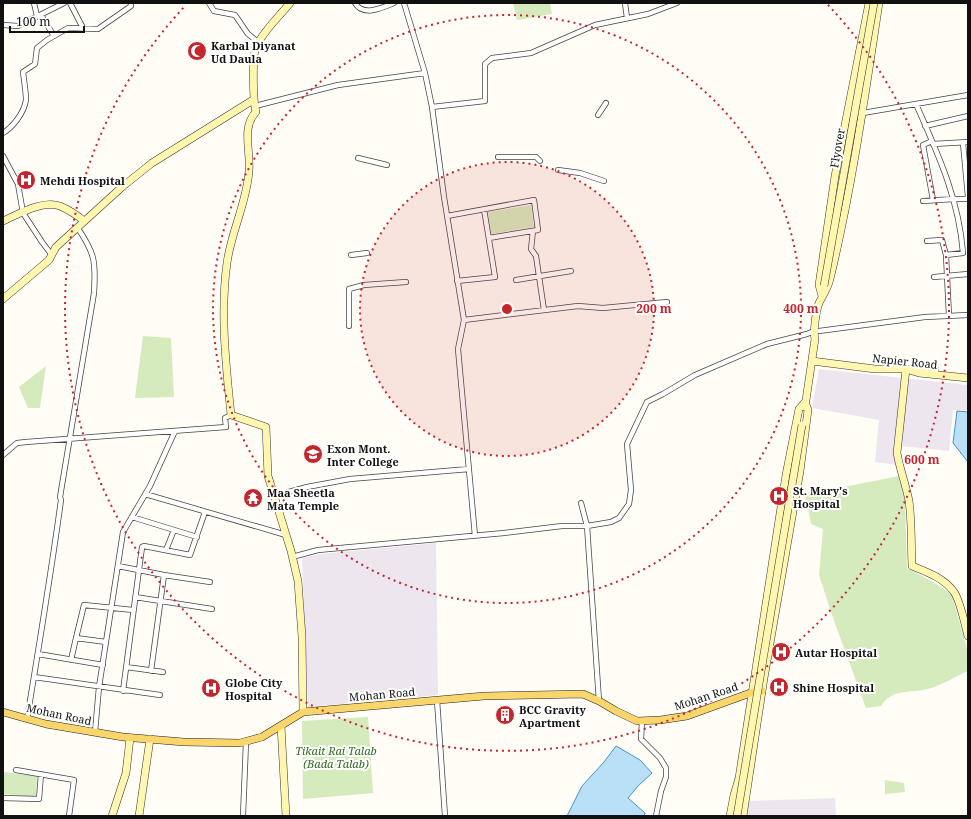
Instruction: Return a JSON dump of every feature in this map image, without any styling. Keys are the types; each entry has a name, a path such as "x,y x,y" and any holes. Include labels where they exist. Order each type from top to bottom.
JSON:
{"main road":[{"path":"290,3 258,42 255,49 254,104 256,112 250,117 247,137 249,170 226,268 224,300 225,362 231,415 266,427 268,476 292,557 298,587 302,637 303,712"},
{"path":"737,816 805,402 814,361 815,339 819,334 817,331 818,319 823,304 819,285 836,176 869,3"},
{"name":"Flyover","path":"822,298 874,3"},
{"path":"822,298 828,286 841,234 863,113 879,3"},
{"path":"3,299 48,260 56,247 77,227 122,187 152,163 254,104"},
{"path":"3,221 45,206 58,206 72,212 84,221"},
{"name":"Napier Road","path":"814,361 876,369 906,369 918,373 968,378"},
{"path":"968,374 917,368 906,369 897,453 899,467 906,486 909,504 912,566 934,576 945,583 955,593 968,636"},
{"path":"743,816 762,691 800,471 808,410 805,402"},
{"path":"730,816 739,778 786,475 799,409 805,402"},
{"name":"Mohan Road","path":"3,712 46,724 130,738 240,744 262,737 303,712 484,696 583,694 616,711 638,721 642,721 687,716 753,692 762,691"},
{"path":"281,726 286,816"},
{"path":"112,816 126,773 130,738"},
{"path":"139,816 150,739"}],"street":[{"path":"34,3 39,15 54,36"},
{"path":"3,25 18,26 64,3"},
{"path":"70,3 83,28"},
{"path":"3,133 10,129 23,109 26,101 24,72 35,64 37,48 68,28 98,28 131,6 131,3"},
{"path":"209,3 214,11 235,15 248,34 258,42"},
{"path":"355,3 357,7 364,11 394,3"},
{"path":"404,3 425,73 432,107 447,216 464,320 458,349 475,536"},
{"path":"625,3 627,18"},
{"path":"432,107 486,101 485,64 492,58 531,53 595,25 648,14 677,3"},
{"path":"254,104 338,85 425,73"},
{"path":"848,109 863,113 968,95"},
{"path":"598,115 606,103"},
{"path":"916,104 933,143 954,199 962,230 963,253 946,255"},
{"path":"926,126 968,116"},
{"path":"923,201 968,198 966,143 933,143 923,145 933,200"},
{"path":"3,156 18,184 23,213 51,254"},
{"path":"498,157 536,157 540,161"},
{"path":"358,158 387,165"},
{"path":"558,170 580,172 604,180"},
{"path":"447,216 534,200 538,230 489,238"},
{"path":"458,282 495,277 484,209"},
{"path":"27,719 49,592 53,549 61,500 60,497 93,299 95,269 88,243 77,227"},
{"path":"533,231 531,249 536,256 544,310"},
{"path":"927,241 942,240 946,255 949,316"},
{"path":"351,255 367,253"},
{"path":"516,280 571,271"},
{"path":"934,277 968,274"},
{"path":"349,326 348,289 364,285 406,282"},
{"path":"464,320 578,306 603,308 667,302"},
{"path":"292,557 318,550 475,536 562,526 587,526 611,522 619,518 629,504 631,490 627,444 647,402 694,375 767,344 817,331 925,317 968,315"},
{"path":"3,455 17,443 226,427 225,418 231,415"},
{"path":"95,732 106,642 123,532 150,486 175,431"},
{"path":"274,496 307,487 350,479 469,469"},
{"path":"145,494 286,535"},
{"path":"581,503 587,526 599,701"},
{"path":"123,691 143,546 189,555 197,537 205,512"},
{"path":"132,517 197,537"},
{"path":"166,550 174,530"},
{"path":"118,566 210,582"},
{"path":"151,671 164,575"},
{"path":"135,597 212,609"},
{"path":"71,660 84,605 133,610"},
{"path":"76,638 106,642"},
{"path":"38,654 103,665"},
{"path":"126,667 163,672"},
{"path":"34,677 123,691 160,695"},
{"path":"437,700 445,816"},
{"path":"642,721 641,739 660,758 666,768 666,778 661,791 656,816"},
{"path":"243,816 246,742"},
{"path":"16,770 74,780 69,816"},
{"path":"3,798 38,799 41,774"}],"shaded area":[{"path":"819,369 968,385 968,410 953,410 949,451 901,446 897,465 875,462 879,420 812,408"},
{"path":"436,543 438,695 308,707 302,558 320,554"},
{"path":"835,798 836,816 745,816 747,801"}],"green space":[{"path":"513,3 550,3 552,14 517,20"},
{"path":"531,205 534,227 491,234 488,212"},
{"path":"143,336 171,338 174,397 135,398"},
{"path":"46,366 40,408 28,408 19,387"},
{"path":"899,476 905,500 907,568 935,583 952,595 968,652 968,671 924,690 904,692 891,696 881,706 866,708 819,575 823,529 811,524 805,493 818,492"},
{"name":"Tikait Rai Talab (Bada Talab)","path":"368,717 373,793 303,799 302,721"},
{"path":"5,772 37,776 36,797 3,794 3,777"},
{"path":"885,780 904,783 905,792 885,794"}],"water":[{"path":"957,411 968,412 968,462 953,443"},
{"path":"616,746 640,760 652,773 628,798 645,813 644,816 567,816 582,786 604,762"}],"place":[{"name":"Karbal Diyanat Ud Daula","path":"197,51"},
{"name":"Mehdi Hospital","path":"26,180"},
{"name":"Exon Mont. Inter College","path":"313,454"},
{"name":"St. Mary's Hospital","path":"779,496"},
{"name":"Maa Sheetla Mata Temple","path":"253,498"},
{"name":"Autar Hospital","path":"781,652"},
{"name":"Shine Hospital","path":"779,687"},
{"name":"Globe City Hospital","path":"211,688"},
{"name":"BCC Gravity Apartment","path":"505,715"}]}
